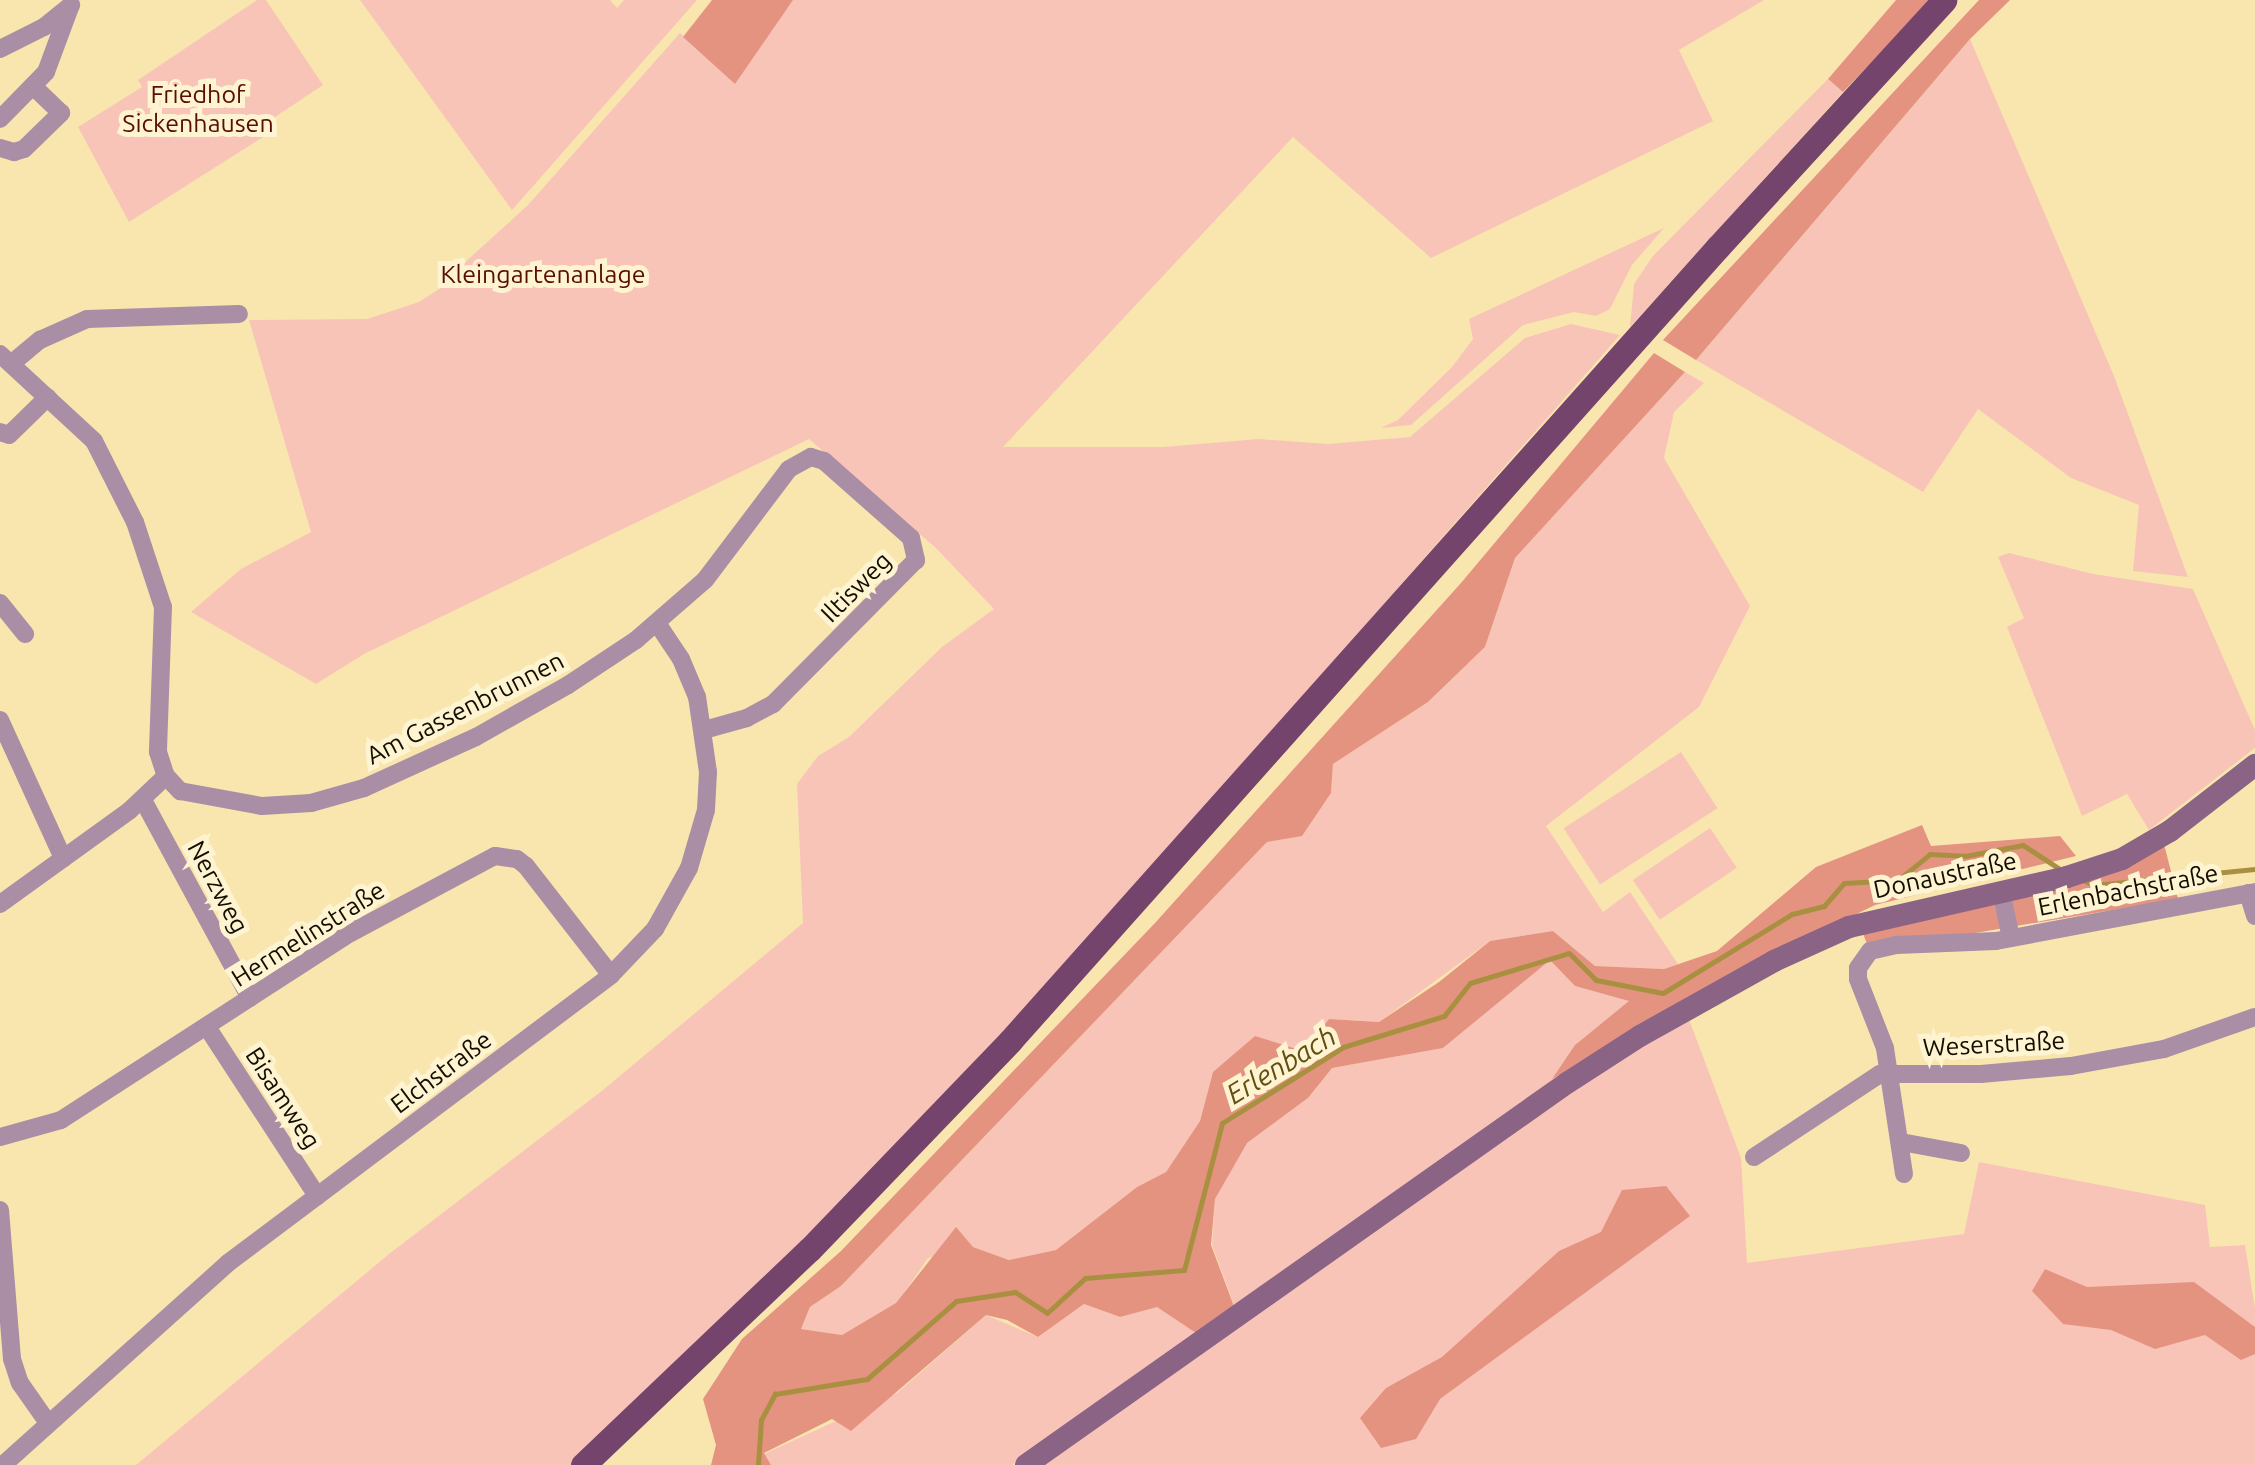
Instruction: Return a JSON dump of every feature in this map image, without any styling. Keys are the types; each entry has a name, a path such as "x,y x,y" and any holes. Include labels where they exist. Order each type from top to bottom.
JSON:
{"main road":[{"path":"583,1465 810,1249 1010,1041 1664,307 1944,0"}],"street":[{"path":"0,49 44,27 72,4"},
{"path":"0,120 52,62 72,4"},
{"path":"0,148 14,152 24,148 61,112 34,86"},
{"path":"0,904 143,800 166,776 158,752 164,620 158,580 101,451 5,358 88,319 239,314"},
{"path":"0,432 9,435 48,397"},
{"name":"Am Gassenbrunnen","path":"166,776 188,794 262,806 312,804 349,794 444,753 535,705 658,623 724,558 789,469 811,457"},
{"name":"Iltisweg","path":"704,730 746,718 773,704 916,560 916,546 906,532 836,468 811,457"},
{"path":"0,603 25,634"},
{"name":"Elchstraße","path":"3,1465 219,1270 611,975 646,941 686,879 706,810 704,730 691,679 658,623"},
{"path":"0,720 62,858"},
{"name":"Donaustraße","path":"1026,1465 1640,1036 1830,934 1912,909 2081,874 2154,842 2255,765"},
{"name":"Nerzweg","path":"143,800 250,998"},
{"name":"Hermelinstraße","path":"0,1137 61,1120 345,936 495,856 517,859 526,866 611,975"},
{"name":"Erlenbachstraße","path":"2000,891 2011,938"},
{"path":"2252,892 2255,916"},
{"name":"Erlenbachstraße","path":"1904,1174 1891,1073 1858,979 1864,956 1897,945 2011,938 2252,892"},
{"name":"Weserstraße","path":"1754,1157 1868,1078 1891,1073 1981,1074 2070,1066 2164,1049 2255,1017"},
{"name":"Bisamweg","path":"207,1026 317,1196"},
{"path":"1901,1142 1961,1153"},
{"path":"0,1210 12,1359 20,1383 48,1423"}],"green space":[{"name":"Friedhof Sickenhausen","path":"257,0 266,0 323,85 263,125 268,134 129,222 78,127 142,87 138,80"},
{"path":"360,0 610,0 617,8 624,0 697,0 512,210"},
{"name":"Kleingartenanlage","path":"793,0 1764,0 1679,50 1713,121 1431,258 1293,137 1003,447 1163,447 1259,439 1328,444 1410,437 1525,338 1571,324 1620,335 1290,711 1214,818 583,1465 136,1465 389,1254 603,1090 803,923 797,784 818,756 849,737 942,647 994,609 936,548 809,439 364,654 316,684 191,612 241,569 311,532 249,320 367,319 419,302 453,280 450,276 528,205 680,33 735,83"},
{"path":"1970,39 2114,376 2188,577 2133,571 2139,505 2071,478 1978,409 1923,492 1696,360"},
{"path":"1828,79 1843,92 1630,327 1634,284 1653,256"},
{"path":"1664,228 1632,265 1610,309 1596,316 1574,312 1523,325 1411,425 1381,428 1398,420 1452,367 1473,339 1469,319"},
{"path":"1685,372 1704,383 1674,412 1664,458 1750,606 1699,707 1546,826 1603,912 1630,892 1678,964 1664,969 1595,966 1553,931 1490,941 1379,1022 1329,1019 1303,1051 1213,1072 1200,1121 1166,1172 1137,1187 1056,1250 1009,1260 973,1247 928,1258 897,1303 842,1335 801,1329 810,1307 841,1286 1267,842 1302,835 1331,793 1333,764 1428,702 1485,647 1515,558"},
{"path":"2009,553 2093,574 2193,589 2255,730 2255,748 2149,830 2127,794 2082,816 2007,627 2024,618 1998,557"},
{"path":"1681,752 1717,808 1600,884 1564,828"},
{"path":"1710,828 1737,868 1660,920 1633,880"},
{"path":"1550,959 1575,986 1630,1001 1575,1045 1687,1014 1741,1158 1747,1263 1964,1234 1979,1162 2205,1205 2210,1247 2245,1245 2255,1308 2255,1465 1033,1465 1235,1308 1212,1245 1215,1199 1245,1144 1308,1098 1331,1068 1443,1048"},
{"path":"1084,1304 1120,1317 1157,1306 1199,1335 1012,1465 771,1465 764,1454 897,1393 986,1315 1038,1337"}],"shaded area":[{"path":"712,0 793,0 735,84 683,37"},
{"path":"1896,0 1931,0 1843,92 1828,79"},
{"path":"1979,0 2010,0 1970,39 1696,360 1663,340"},
{"path":"1654,353 1685,372 1515,558 1485,647 1428,702 1333,764 1331,793 1302,836 1267,842 841,1286 810,1307 801,1329 842,1335 896,1303 956,1227 973,1247 1009,1260 1056,1250 1137,1187 1166,1172 1200,1121 1213,1072 1255,1036 1303,1051 1329,1019 1379,1022 1439,982 1490,941 1553,931 1595,966 1664,969 1717,951 1816,867 1922,825 1931,846 2060,836 2076,856 1875,905 1801,941 1552,1079 1575,1045 1629,1001 1575,986 1550,960 1443,1048 1332,1068 1308,1098 1247,1143 1215,1199 1211,1245 1235,1309 1199,1335 1157,1307 1120,1317 1084,1304 1038,1337 1007,1320 986,1315 851,1431 832,1419 764,1453 771,1465 711,1465 716,1445 703,1399 742,1339 841,1251 1155,923 1461,583"},
{"path":"2164,844 2178,899 1975,933 1867,944 1862,931"},
{"path":"1666,1186 1690,1216 1440,1399 1416,1439 1381,1448 1360,1418 1386,1388 1442,1357 1559,1251 1601,1232 1622,1190"},
{"path":"2045,1269 2087,1287 2194,1282 2255,1327 2255,1354 2241,1360 2205,1335 2155,1349 2111,1330 2063,1324 2032,1291"}],"waterway":[{"name":"Erlenbach","path":"758,1465 761,1420 775,1394 867,1379 956,1301 1015,1292 1047,1313 1085,1278 1184,1270 1222,1123 1343,1047 1444,1016 1470,983 1569,953 1596,980 1663,993 1792,914 1824,906 1844,883 1898,880 1930,854 1965,856 2023,845 2061,870"},
{"name":"Erlenbach","path":"2085,881 2095,885 2255,869"}]}
